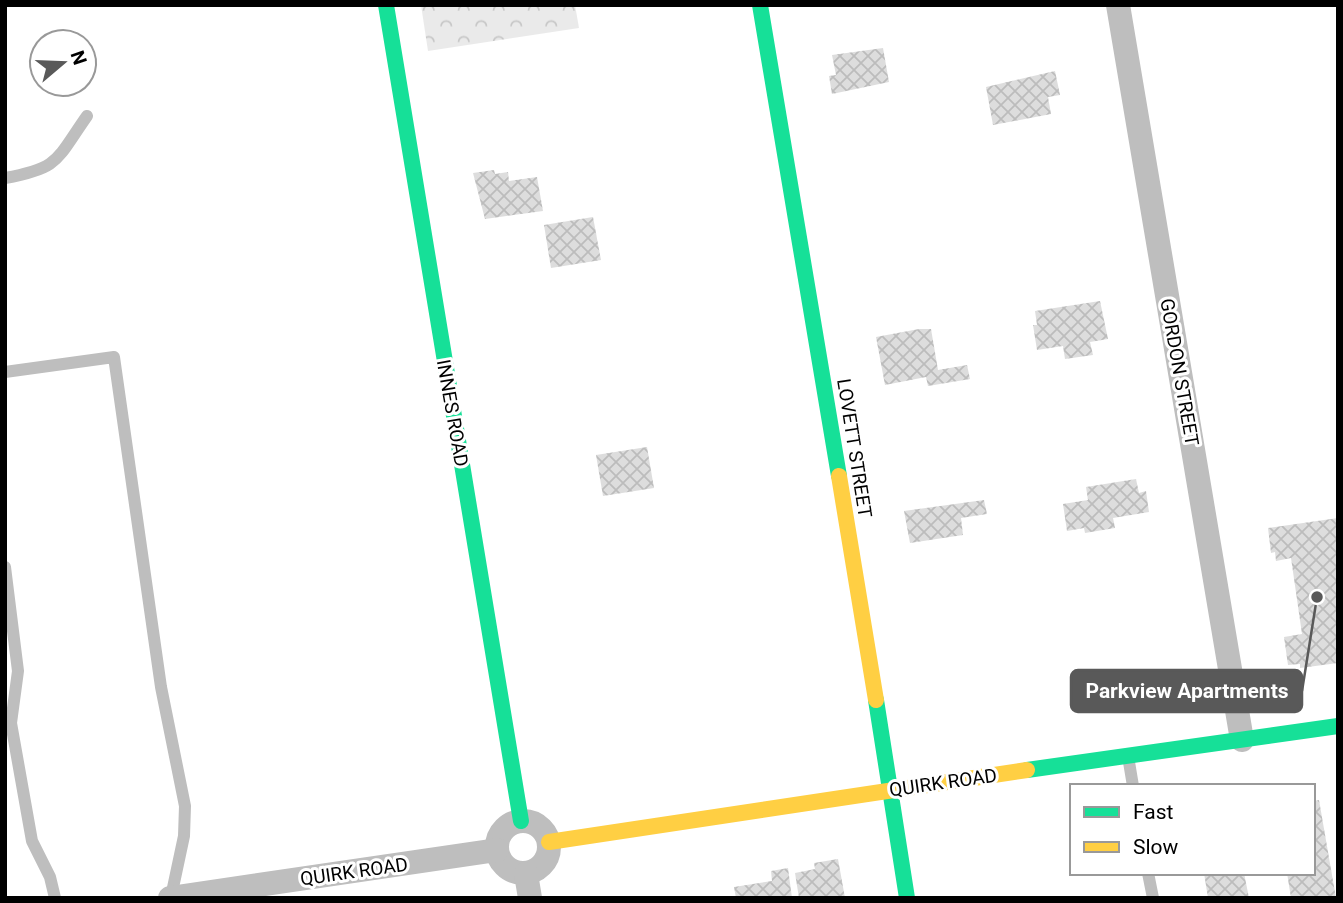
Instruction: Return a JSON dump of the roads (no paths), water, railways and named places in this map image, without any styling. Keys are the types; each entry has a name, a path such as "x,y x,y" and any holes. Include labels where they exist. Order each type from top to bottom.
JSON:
{"street":[{"name":"INNES ROAD","path":"386,5 522,821"},
{"name":"LOVETT STREET","path":"760,5 891,789 906,898"},
{"name":"GORDON STREET","path":"1118,5 1242,740"},
{"name":"QUIRK ROAD","path":"549,842 891,789 1338,726"},
{"path":"522,821 539,826 549,842 547,859 534,871 528,886 507,868 497,850 500,834 506,827 522,821"},
{"name":"QUIRK ROAD","path":"171,898 497,850"}],"lane":[{"path":"5,178 42,172 53,163 87,116"},
{"path":"5,372 114,357 161,687 185,806 184,836 171,898"},
{"path":"5,567 18,671 11,723 32,841 50,877 55,898"},
{"path":"1128,755 1133,784"},
{"path":"1148,875 1153,898"}],"place":[{"name":"Parkview Apartments","path":"1317,597"}]}
